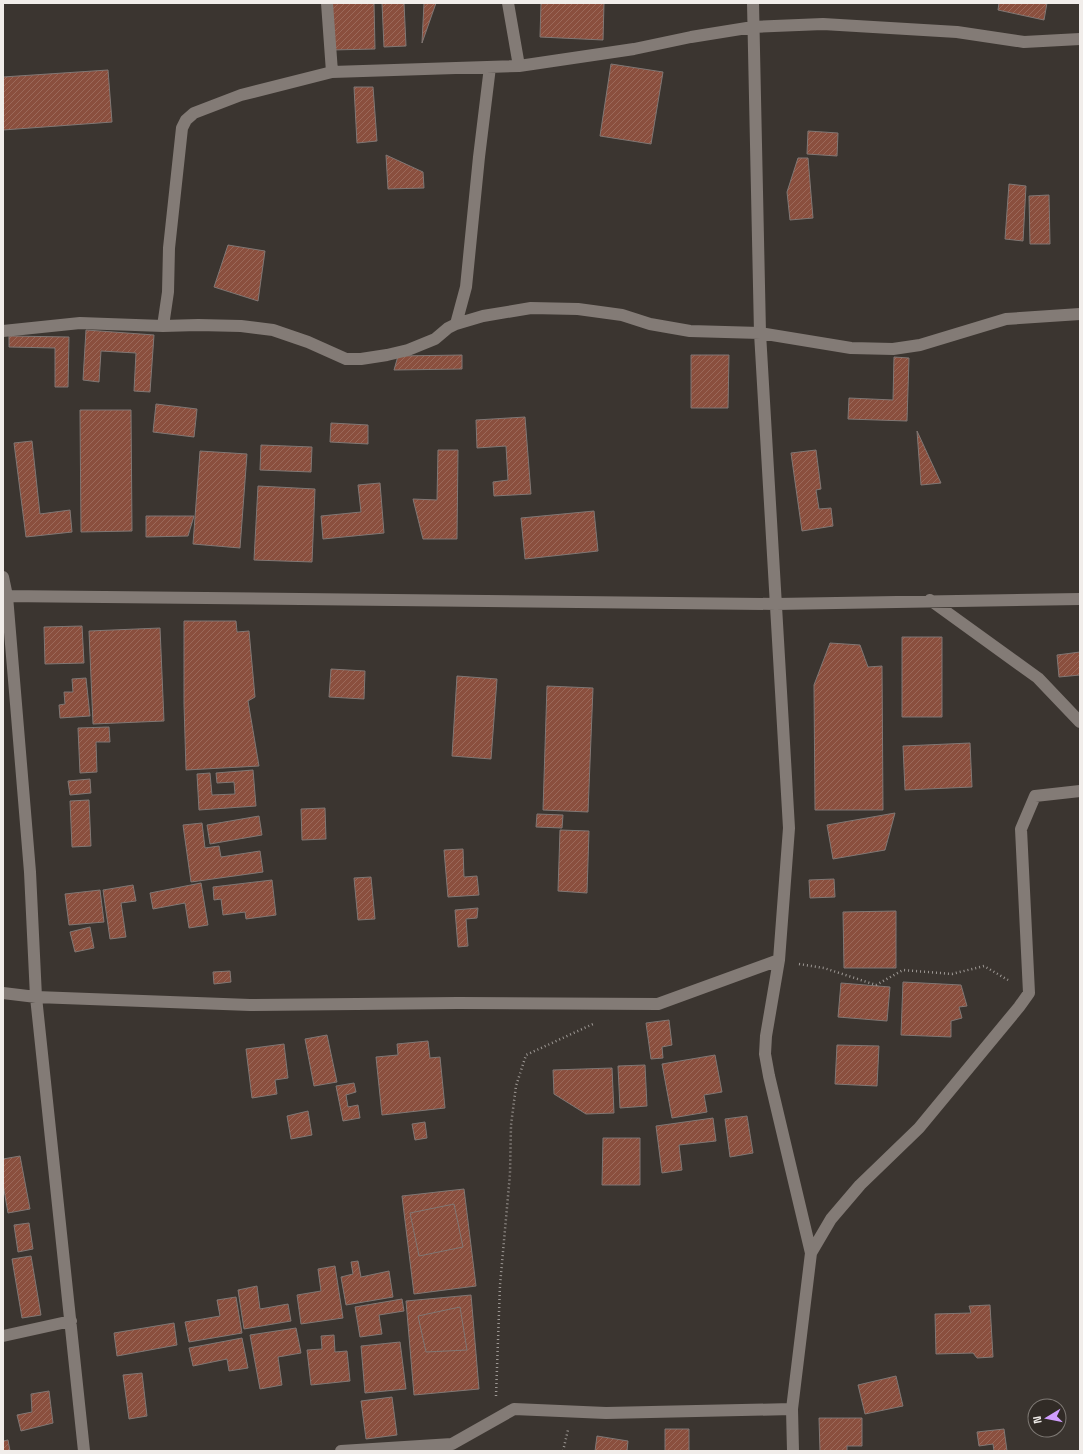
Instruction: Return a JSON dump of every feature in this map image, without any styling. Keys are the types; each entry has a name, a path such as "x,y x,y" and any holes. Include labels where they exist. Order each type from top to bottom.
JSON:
{"street":[{"path":"327,3 332,72"},
{"path":"508,3 519,66"},
{"path":"753,3 760,332 789,828 779,960 766,1036 765,1054 811,1252 792,1409 793,1451"},
{"path":"163,326 168,292 168,248 182,128 186,120 194,113 241,95 332,72 519,66 634,49 691,37 753,27 823,24 957,32 1024,42 1080,38"},
{"path":"456,324 466,287 490,67"},
{"path":"3,331 80,323 163,326 241,326 273,330 308,342 346,359 361,359 408,350 435,339 448,328 456,324 483,316 531,308 578,309 622,315 650,324 690,331 760,332 851,348 892,349 920,345 1006,319 1080,314"},
{"path":"3,577 30,872 36,997 84,1451"},
{"path":"5,596 776,604 930,600 1080,599"},
{"path":"930,600 1038,678 1080,722"},
{"path":"811,1252 831,1219 860,1184 919,1128 1029,993 1021,829 1035,796 1080,791"},
{"path":"3,993 36,997 250,1005 458,1003 658,1004 779,960"},
{"path":"3,1336 71,1321"},
{"path":"341,1451 452,1444 514,1409 606,1413 792,1409"}],"path":[{"path":"779,960 824,968 876,985 904,970 952,974 984,966 1029,993"},
{"path":"494,1421 500,1285 510,1174 511,1125 516,1086 526,1055 594,1024"}],"building":[{"path":"330,3 374,3 375,49 331,50"},
{"path":"382,3 404,3 406,46 384,47"},
{"path":"424,3 436,3 422,43"},
{"path":"541,3 604,3 603,40 540,37"},
{"path":"999,3 1047,3 1044,20 998,10"},
{"path":"611,64 663,72 651,144 600,136"},
{"path":"108,70 112,122 3,130 3,77"},
{"path":"354,87 373,87 377,141 357,143"},
{"path":"808,131 838,133 837,156 807,154"},
{"path":"386,155 423,172 424,188 388,189"},
{"path":"798,158 808,158 813,218 790,220 787,192"},
{"path":"1009,184 1026,186 1023,241 1005,239"},
{"path":"1049,195 1050,244 1030,244 1029,196"},
{"path":"228,245 265,251 258,301 214,287"},
{"path":"86,330 154,335 150,392 134,391 136,353 101,351 99,382 83,380"},
{"path":"9,336 69,337 68,387 55,387 55,348 9,347"},
{"path":"462,355 462,369 394,370 398,356"},
{"path":"691,355 729,355 728,408 691,408"},
{"path":"894,357 909,358 907,421 848,419 849,398 893,400"},
{"path":"156,404 197,409 194,437 153,432"},
{"path":"80,410 131,410 132,531 81,532"},
{"path":"525,417 531,494 494,496 493,482 508,480 506,446 477,448 476,420"},
{"path":"331,423 368,425 368,444 330,442"},
{"path":"917,431 941,483 921,485"},
{"path":"32,441 40,514 70,510 72,532 26,537 14,443"},
{"path":"261,445 312,447 311,472 260,470"},
{"path":"438,450 458,450 457,539 423,539 413,499 437,500"},
{"path":"816,450 821,489 816,490 819,509 831,508 833,526 802,531 791,453"},
{"path":"200,451 247,454 240,548 193,544"},
{"path":"380,483 384,533 323,539 321,516 361,512 358,485"},
{"path":"258,486 315,489 312,562 254,560"},
{"path":"594,511 598,551 525,559 521,518"},
{"path":"146,516 194,516 188,536 146,537"},
{"path":"184,621 236,621 237,632 249,631 255,697 248,701 259,766 186,770"},
{"path":"82,626 84,663 45,664 44,627"},
{"path":"160,628 164,721 93,724 89,631"},
{"path":"902,637 942,637 942,717 902,717"},
{"path":"830,643 860,645 868,667 882,666 883,810 815,810 814,685"},
{"path":"1080,652 1080,675 1059,677 1057,655"},
{"path":"331,669 365,671 364,699 329,697"},
{"path":"457,676 497,679 491,759 452,756"},
{"path":"86,678 90,716 60,718 59,705 65,704 64,692 73,692 72,679"},
{"path":"547,686 593,688 588,812 543,810"},
{"path":"109,727 110,742 96,742 97,772 80,773 78,728"},
{"path":"970,743 972,787 905,790 903,746"},
{"path":"253,770 256,806 199,810 197,774 210,773 212,795 235,794 234,782 217,783 216,773"},
{"path":"90,779 91,793 70,795 68,781"},
{"path":"89,800 91,846 72,847 70,801"},
{"path":"325,808 326,839 302,840 301,809"},
{"path":"895,813 885,850 833,859 827,825"},
{"path":"537,814 563,815 562,828 536,827"},
{"path":"259,816 262,835 210,844 207,825"},
{"path":"202,823 205,848 219,846 221,857 260,851 263,872 191,882 183,825"},
{"path":"560,830 589,831 587,893 558,891"},
{"path":"463,849 464,877 477,876 479,895 448,897 444,850"},
{"path":"371,877 375,919 358,920 354,878"},
{"path":"834,879 835,897 810,898 809,880"},
{"path":"272,880 276,915 246,919 245,912 223,915 221,899 214,900 213,887"},
{"path":"201,883 208,925 189,928 185,903 153,909 150,893"},
{"path":"133,885 136,901 121,903 126,937 110,939 103,890"},
{"path":"100,890 104,922 69,925 65,894"},
{"path":"478,908 477,918 466,919 468,946 458,947 455,910"},
{"path":"896,911 896,968 844,968 843,912"},
{"path":"90,927 94,948 75,952 70,932"},
{"path":"230,971 231,982 214,984 213,972"},
{"path":"903,982 961,985 967,1006 959,1007 962,1018 951,1021 951,1037 901,1035"},
{"path":"841,983 890,987 887,1021 838,1017"},
{"path":"669,1020 672,1045 662,1047 663,1058 651,1059 646,1023"},
{"path":"327,1035 337,1082 314,1086 305,1039"},
{"path":"428,1041 430,1058 440,1057 445,1108 382,1115 376,1057 398,1055 397,1044"},
{"path":"284,1044 288,1078 275,1080 277,1094 252,1098 246,1049"},
{"path":"837,1045 879,1046 877,1086 835,1084"},
{"path":"715,1055 722,1092 704,1095 707,1112 672,1118 662,1064"},
{"path":"645,1065 647,1106 620,1108 618,1066"},
{"path":"612,1068 614,1113 586,1114 554,1094 553,1070"},
{"path":"354,1083 356,1092 346,1095 348,1107 358,1105 360,1118 343,1121 336,1086"},
{"path":"308,1111 312,1135 291,1139 287,1116"},
{"path":"747,1116 753,1153 730,1157 725,1119"},
{"path":"713,1118 716,1141 679,1145 682,1170 662,1173 656,1126"},
{"path":"425,1122 427,1138 415,1140 412,1124"},
{"path":"603,1138 640,1138 640,1185 602,1185"},
{"path":"20,1156 30,1209 8,1213 3,1184 3,1159"},
{"path":"464,1189 476,1286 414,1294 402,1196"},
{"path":"454,1204 463,1247 419,1256 410,1213"},
{"path":"29,1223 33,1249 18,1252 14,1225"},
{"path":"31,1256 41,1315 22,1318 12,1259"},
{"path":"358,1261 361,1277 389,1271 393,1297 346,1305 341,1277 353,1274 351,1262"},
{"path":"335,1266 343,1318 301,1324 297,1295 321,1291 318,1269"},
{"path":"257,1286 260,1309 288,1304 291,1321 244,1329 238,1290"},
{"path":"471,1295 479,1389 414,1395 406,1301"},
{"path":"236,1297 242,1333 189,1342 185,1322 220,1316 217,1300"},
{"path":"402,1299 404,1311 379,1315 382,1334 360,1337 355,1307"},
{"path":"990,1305 993,1357 977,1358 973,1353 936,1354 935,1314 971,1313 969,1306"},
{"path":"460,1307 467,1350 426,1352 418,1316"},
{"path":"174,1323 177,1345 117,1356 114,1333"},
{"path":"296,1328 301,1353 278,1357 282,1385 260,1389 250,1335"},
{"path":"334,1335 335,1352 347,1351 350,1381 311,1385 307,1350 322,1349 321,1336"},
{"path":"242,1338 248,1368 229,1371 227,1359 193,1366 189,1348"},
{"path":"400,1342 406,1389 365,1393 361,1346"},
{"path":"142,1373 147,1416 129,1419 123,1375"},
{"path":"896,1376 903,1406 865,1414 858,1385"},
{"path":"49,1391 53,1423 21,1431 17,1415 32,1412 31,1394"},
{"path":"392,1397 397,1435 366,1439 361,1401"},
{"path":"819,1418 862,1418 862,1446 847,1446 847,1451 820,1451"},
{"path":"665,1429 689,1429 689,1451 665,1451"},
{"path":"1004,1429 1007,1451 994,1451 993,1444 979,1446 977,1432"},
{"path":"597,1436 628,1441 627,1451 595,1451"},
{"path":"8,1440 10,1451 3,1451 3,1441"}]}
